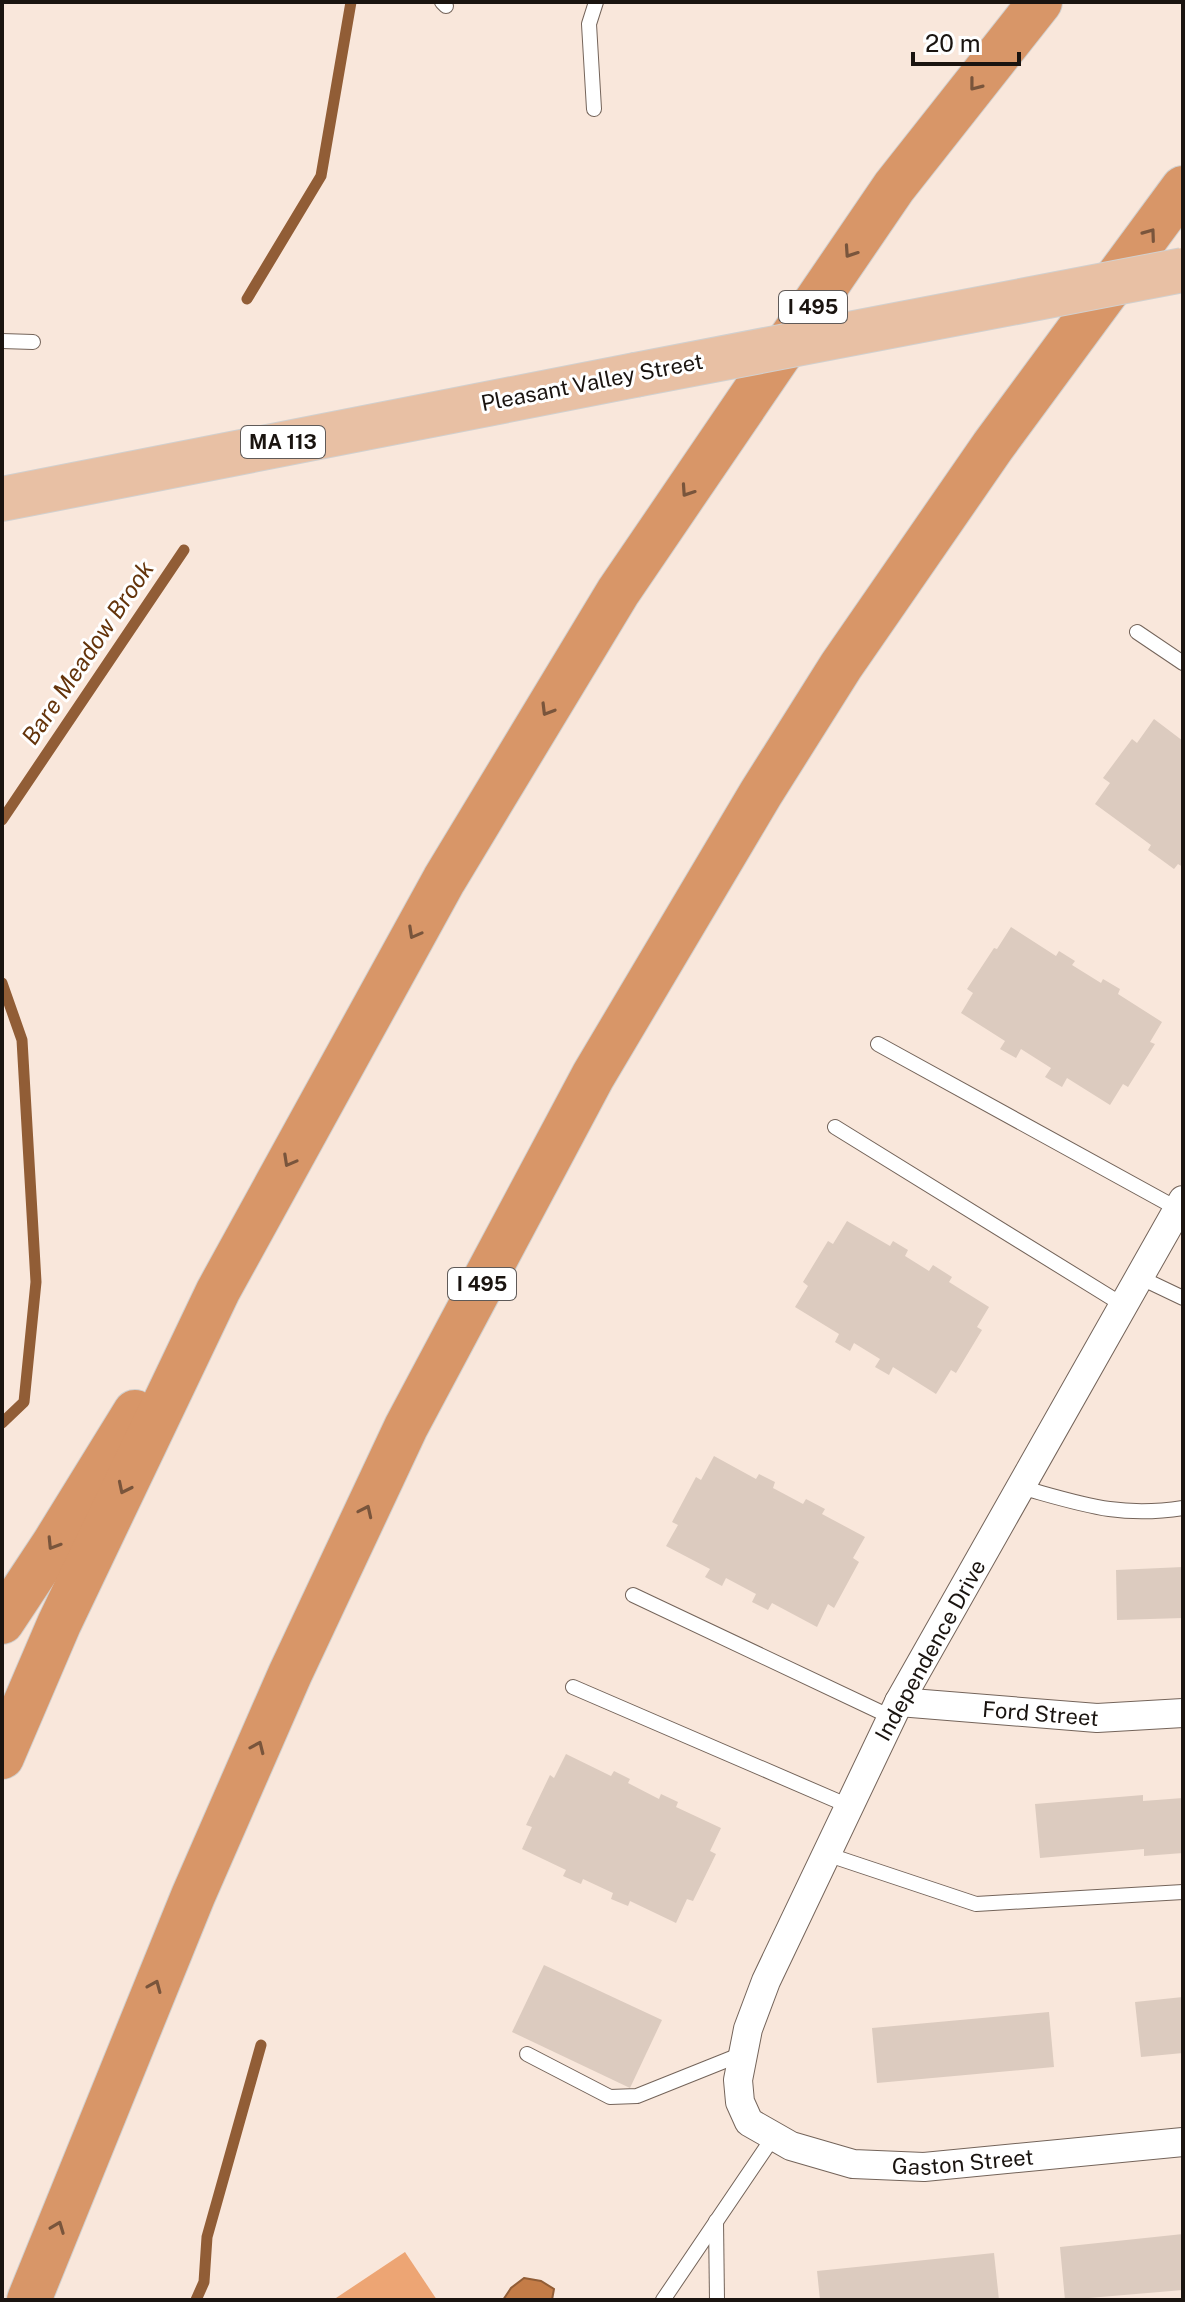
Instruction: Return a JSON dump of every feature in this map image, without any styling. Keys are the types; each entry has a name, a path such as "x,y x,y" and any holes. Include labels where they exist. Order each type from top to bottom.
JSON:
{"highway":[{"name":"I 495","path":"2,1757 59,1624 218,1291 444,880 618,592 894,187 1040,2"},
{"name":"I 495","path":"29,2300 187,1910 290,1674 406,1427 593,1076 761,793 841,666 993,446 1183,188"},
{"path":"2,1622 117,1439 218,1291"}],"main road":[{"name":"Pleasant Valley Street","path":"2,499 1183,270"}],"street":[{"name":"Independence Drive","path":"749,2122 740,2102 738,2080 742,2054 766,1981 895,1709 1180,1205"},
{"name":"Ford Street","path":"895,1709 1097,1718 1183,1713"},
{"name":"Gaston Street","path":"749,2122 791,2146 853,2164 924,2167 1183,2142"}],"lane":[{"path":"594,109 589,24 596,2"},
{"path":"2,341 33,342"},
{"path":"1137,632 1183,663"},
{"path":"878,1044 1180,1205"},
{"path":"835,1127 1123,1305"},
{"path":"1139,1277 1183,1298"},
{"path":"1020,1487 1108,1511 1151,1513 1183,1508"},
{"path":"633,1595 895,1709"},
{"path":"573,1687 849,1806"},
{"path":"826,1854 976,1904 1183,1892"},
{"path":"527,2054 610,2097 637,2096 742,2054"},
{"path":"663,2300 774,2136"},
{"path":"716,2221 717,2300"}],"shaded area":[{"path":"405,2252 437,2300 333,2300"},
{"path":"524,2278 541,2281 554,2289 552,2300 503,2300 511,2288"}],"building":[{"path":"1154,719 1183,741 1183,867 1178,864 1174,869 1148,850 1151,845 1095,804 1110,783 1103,778 1132,739 1137,743"},
{"path":"1011,927 1056,956 1059,951 1075,961 1072,965 1101,983 1103,979 1120,989 1118,994 1162,1022 1150,1042 1155,1044 1128,1087 1123,1084 1110,1105 1067,1078 1062,1087 1045,1077 1051,1068 1021,1049 1016,1058 1000,1049 1005,1041 961,1013 973,993 967,989"},
{"path":"847,1221 890,1246 893,1241 908,1250 905,1256 929,1271 933,1265 952,1277 949,1282 989,1307 977,1327 982,1330 956,1373 951,1370 936,1394 893,1367 889,1375 875,1367 880,1359 854,1343 850,1351 835,1342 839,1334 795,1307 808,1286 803,1282 828,1241 833,1244"},
{"path":"714,1456 756,1479 759,1474 775,1482 773,1488 803,1504 806,1499 825,1509 822,1514 865,1537 853,1558 859,1562 834,1608 828,1604 817,1627 772,1603 768,1610 752,1602 756,1594 726,1578 722,1586 705,1577 710,1569 666,1546 678,1525 672,1522 696,1477 701,1480"},
{"path":"1183,1567 1183,1618 1117,1620 1116,1570"},
{"path":"566,1754 611,1776 614,1771 630,1779 628,1783 659,1799 661,1794 678,1802 676,1807 721,1828 710,1851 716,1854 693,1901 687,1899 676,1923 630,1901 628,1906 611,1899 613,1893 583,1879 581,1884 563,1876 566,1870 522,1849 532,1827 526,1825 550,1775 554,1778"},
{"path":"1143,1795 1143,1801 1183,1798 1183,1853 1144,1856 1144,1849 1040,1858 1035,1804"},
{"path":"544,1965 662,2020 630,2088 512,2032"},
{"path":"1183,1997 1183,2053 1141,2057 1135,2002"},
{"path":"1049,2012 1054,2067 877,2083 872,2028"},
{"path":"1183,2234 1183,2290 1065,2300 1060,2247"},
{"path":"994,2253 999,2300 820,2300 817,2271"}],"waterway":[{"name":"Bare Meadow Brook","path":"247,299 321,176 351,2"},
{"name":"Bare Meadow Brook","path":"2,820 184,550"},
{"path":"2,983 22,1040 36,1282 24,1402 2,1423"},
{"path":"196,2300 204,2282 207,2237 261,2045"}]}
